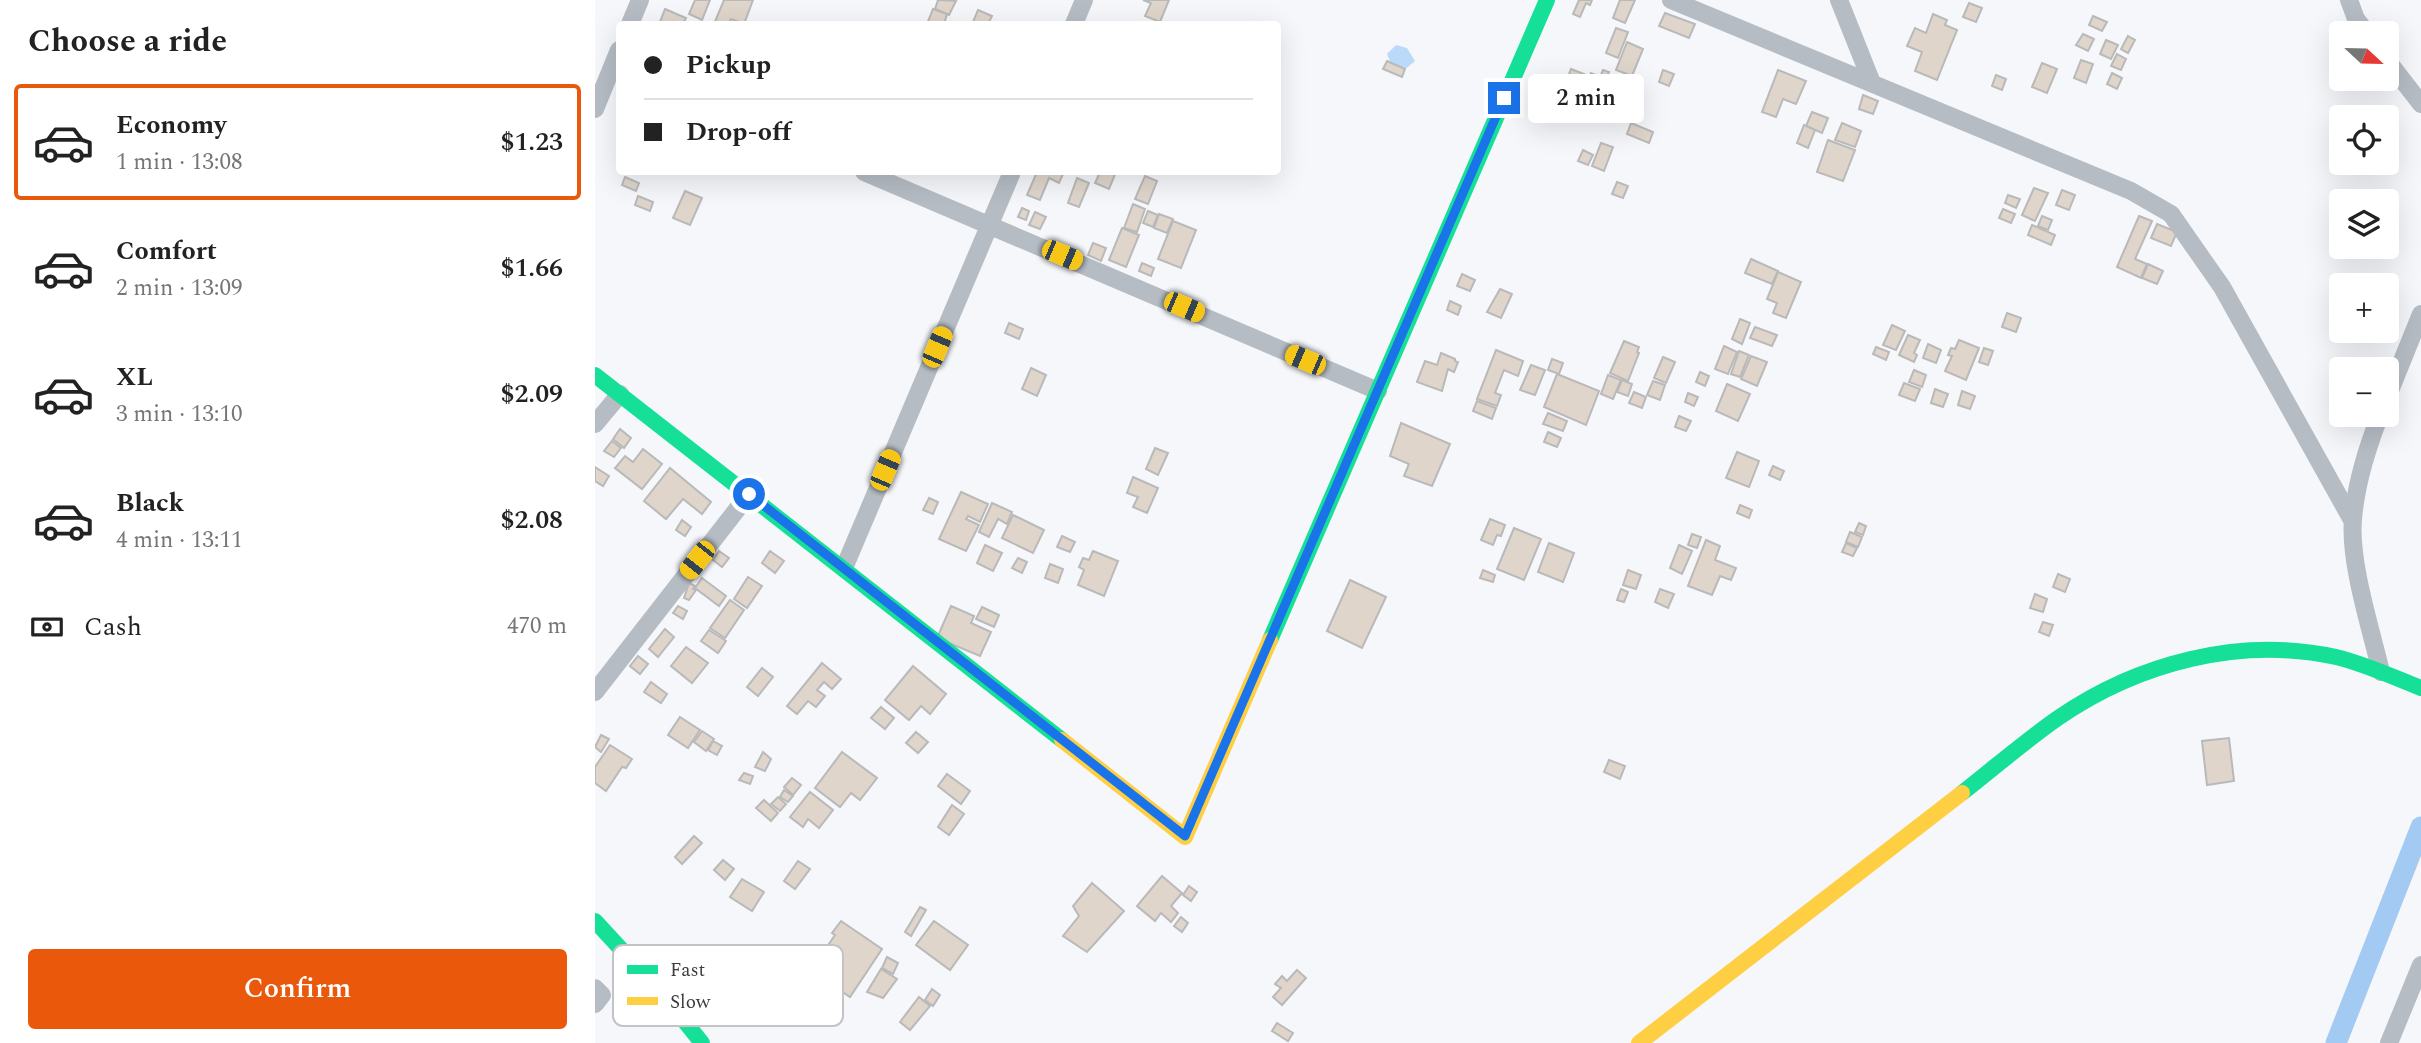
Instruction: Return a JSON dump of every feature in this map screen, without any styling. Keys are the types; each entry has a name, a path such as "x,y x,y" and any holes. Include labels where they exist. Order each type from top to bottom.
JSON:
{"street":[{"path":"631,21 640,0"},
{"path":"1075,21 1084,0"},
{"path":"595,375 1185,836 1547,0"},
{"path":"1671,0 2131,191 2171,214 2222,287 2352,520"},
{"path":"1839,0 1872,83"},
{"path":"2349,0 2358,21"},
{"path":"595,60 616,62"},
{"path":"595,109 616,64"},
{"path":"2399,76 2421,104"},
{"path":"871,175 1378,391"},
{"path":"844,568 1010,175"},
{"path":"2399,368 2421,314"},
{"path":"595,424 620,394"},
{"path":"2375,427 2365,451 2352,520 2356,568 2381,672"},
{"path":"595,692 749,494"},
{"path":"1639,1043 2058,718 2118,683 2156,668 2207,654 2290,649 2337,658 2421,688"},
{"path":"595,920 617,945"},
{"path":"2389,1043 2421,965"},
{"path":"595,988 602,995 595,1004"},
{"path":"687,1026 702,1043"}],"shaded area":[{"path":"1396,45 1407,48 1415,61 1403,71 1392,66 1387,54"}],"building":[{"path":"695,0 710,0 702,20 689,14"},
{"path":"724,0 753,0 745,21 715,21"},
{"path":"938,0 956,1 949,15 935,9"},
{"path":"1143,0 1169,0 1160,21 1145,16 1151,3"},
{"path":"1579,0 1592,0 1590,5 1586,3 1580,17 1573,14"},
{"path":"1620,0 1635,0 1625,23 1613,18"},
{"path":"1969,3 1982,8 1976,22 1963,17"},
{"path":"665,9 686,18 684,21 660,21"},
{"path":"933,9 947,14 945,21 928,21"},
{"path":"978,10 992,16 990,21 973,21"},
{"path":"1665,13 1695,24 1689,38 1659,26"},
{"path":"1933,14 1947,20 1945,25 1957,30 1937,80 1915,71 1922,52 1907,46 1915,28 1926,33"},
{"path":"2093,16 2107,22 2102,31 2089,25"},
{"path":"1616,28 1628,32 1618,58 1606,53"},
{"path":"2083,34 2094,39 2088,51 2076,45"},
{"path":"2128,36 2135,40 2128,53 2121,49"},
{"path":"2106,40 2118,45 2111,59 2100,54"},
{"path":"1627,42 1643,49 1632,76 1616,70"},
{"path":"2117,54 2126,59 2121,70 2111,66"},
{"path":"2081,60 2093,64 2086,83 2074,78"},
{"path":"1387,61 1405,69 1402,77 1383,69"},
{"path":"2042,63 2057,69 2047,93 2032,87"},
{"path":"1571,69 1584,74 1578,87 1566,82"},
{"path":"1603,70 1609,72 1596,104 1581,97 1591,73 1600,77"},
{"path":"1663,70 1674,74 1669,86 1659,82"},
{"path":"1778,70 1806,81 1796,104 1783,99 1776,117 1762,112"},
{"path":"2112,73 2122,78 2117,89 2107,84"},
{"path":"1996,75 2006,79 2002,90 1992,86"},
{"path":"1863,95 1878,101 1873,114 1859,109"},
{"path":"1812,112 1828,118 1822,133 1806,126"},
{"path":"1631,123 1653,132 1649,143 1627,134"},
{"path":"1842,123 1861,131 1855,147 1835,140"},
{"path":"1804,125 1815,130 1808,148 1797,143"},
{"path":"1828,140 1855,150 1843,181 1817,172"},
{"path":"1601,143 1613,147 1604,171 1592,166"},
{"path":"1583,150 1593,155 1588,165 1578,161"},
{"path":"1036,175 1063,175 1059,183 1049,178 1040,200 1027,195"},
{"path":"1099,175 1115,175 1109,189 1095,183"},
{"path":"1145,176 1157,181 1148,204 1135,199"},
{"path":"625,177 639,183 636,191 622,185"},
{"path":"1077,178 1089,183 1079,207 1068,203"},
{"path":"1617,182 1628,186 1623,198 1612,194"},
{"path":"2034,188 2048,193 2035,221 2022,215"},
{"path":"2062,190 2075,195 2069,210 2056,205"},
{"path":"685,191 702,198 690,225 673,218"},
{"path":"2008,195 2020,199 2016,208 2005,203"},
{"path":"638,196 653,202 650,211 635,205"},
{"path":"1133,204 1145,209 1137,232 1124,228"},
{"path":"1022,208 1029,211 1026,220 1018,217"},
{"path":"2003,209 2015,214 2011,223 1999,218"},
{"path":"1148,211 1158,215 1153,227 1143,223"},
{"path":"1035,212 1046,217 1040,229 1029,225"},
{"path":"1159,214 1173,219 1167,233 1154,228"},
{"path":"2042,216 2052,220 2048,230 2038,226"},
{"path":"2139,216 2152,221 2135,259 2147,264 2141,278 2117,267"},
{"path":"1173,221 1196,230 1181,268 1158,259"},
{"path":"2157,224 2177,232 2171,246 2151,238"},
{"path":"2032,225 2055,235 2051,245 2028,235"},
{"path":"1122,228 1139,235 1126,267 1109,260"},
{"path":"1093,243 1106,248 1101,261 1088,255"},
{"path":"1751,259 1778,271 1772,284 1745,273"},
{"path":"1142,263 1154,268 1151,276 1139,271"},
{"path":"2148,264 2163,271 2157,284 2142,278"},
{"path":"1778,272 1801,282 1786,318 1773,313 1777,303 1767,299"},
{"path":"1462,274 1475,280 1470,291 1457,286"},
{"path":"1500,289 1512,294 1501,318 1487,312"},
{"path":"1450,301 1461,306 1458,315 1447,310"},
{"path":"2007,313 2021,318 2016,332 2002,327"},
{"path":"1740,319 1750,323 1742,344 1732,339"},
{"path":"1009,323 1023,329 1019,339 1005,333"},
{"path":"1892,325 1905,331 1896,350 1883,345"},
{"path":"1755,327 1777,335 1772,346 1750,338"},
{"path":"1908,335 1920,340 1914,353 1917,355 1914,362 1899,355"},
{"path":"1959,340 1979,348 1966,380 1945,371 1952,356 1948,355 1951,348 1955,349"},
{"path":"1624,341 1639,347 1628,381 1610,373"},
{"path":"1928,344 1941,350 1936,363 1923,358"},
{"path":"1724,346 1737,352 1728,374 1715,369"},
{"path":"1876,347 1889,352 1886,360 1873,354"},
{"path":"1984,348 1993,351 1988,365 1979,362"},
{"path":"1496,350 1523,361 1518,376 1504,370 1495,393 1501,395 1497,406 1477,399"},
{"path":"1739,351 1749,355 1740,377 1731,374"},
{"path":"1441,353 1458,362 1454,372 1448,369 1442,391 1417,382 1425,361 1437,365"},
{"path":"1751,356 1767,362 1757,386 1741,379"},
{"path":"1663,357 1675,362 1666,383 1654,378"},
{"path":"1552,359 1563,363 1559,374 1548,370"},
{"path":"1531,365 1545,370 1535,395 1520,390"},
{"path":"1031,368 1046,375 1037,396 1022,389"},
{"path":"1914,370 1926,375 1922,387 1909,382"},
{"path":"1700,372 1709,376 1705,386 1696,382"},
{"path":"1557,374 1599,391 1586,425 1544,407"},
{"path":"1608,375 1621,380 1613,399 1601,394"},
{"path":"1622,380 1632,384 1628,396 1617,392"},
{"path":"1653,381 1665,385 1660,400 1647,395"},
{"path":"1904,383 1920,389 1915,401 1899,395"},
{"path":"1727,384 1750,394 1738,421 1716,411"},
{"path":"1935,389 1948,394 1943,407 1931,403"},
{"path":"1962,391 1975,396 1970,409 1958,405"},
{"path":"1634,392 1646,397 1642,408 1629,403"},
{"path":"1688,393 1698,397 1694,406 1685,402"},
{"path":"1477,401 1496,408 1492,419 1473,411"},
{"path":"1548,413 1567,421 1563,431 1543,424"},
{"path":"1679,416 1691,421 1686,431 1675,427"},
{"path":"1401,423 1450,444 1432,486 1404,476 1409,464 1390,456"},
{"path":"620,429 631,438 624,448 613,439"},
{"path":"1548,432 1561,438 1557,447 1544,442"},
{"path":"612,441 621,448 614,457 604,451"},
{"path":"1155,448 1168,453 1158,475 1146,469"},
{"path":"643,449 662,464 642,489 615,468 625,456 633,462"},
{"path":"1737,452 1759,461 1749,487 1726,478"},
{"path":"1773,466 1784,471 1780,480 1769,475"},
{"path":"595,467 609,476 603,486 595,481"},
{"path":"670,468 711,502 702,514 683,499 666,519 644,501"},
{"path":"1133,477 1158,488 1147,513 1133,507 1138,497 1127,493"},
{"path":"961,492 988,504 980,522 968,516 966,519 979,525 966,551 939,539"},
{"path":"929,498 938,502 933,514 923,510"},
{"path":"992,503 1012,512 1007,524 998,519 989,537 979,532"},
{"path":"1740,505 1752,510 1749,518 1737,513"},
{"path":"1013,515 1044,530 1033,553 1002,538"},
{"path":"1490,519 1505,525 1501,536 1497,535 1493,545 1481,540"},
{"path":"682,520 691,527 685,536 676,530"},
{"path":"1859,523 1866,526 1863,535 1855,532"},
{"path":"1514,528 1541,539 1524,580 1497,569"},
{"path":"1850,532 1862,537 1858,547 1846,542"},
{"path":"1692,534 1701,537 1697,548 1688,545"},
{"path":"1062,536 1075,542 1070,552 1057,547"},
{"path":"1706,540 1720,546 1715,560 1736,568 1731,580 1720,576 1712,595 1688,586"},
{"path":"1549,543 1574,553 1563,582 1538,572"},
{"path":"1846,543 1857,548 1853,556 1842,552"},
{"path":"985,545 1002,553 993,571 977,563"},
{"path":"1679,545 1692,551 1682,574 1670,568"},
{"path":"719,551 729,558 722,567 713,560"},
{"path":"770,551 784,561 775,573 762,563"},
{"path":"1093,551 1118,561 1104,596 1078,585 1084,570 1079,567 1083,558 1089,560"},
{"path":"1018,558 1027,562 1022,573 1012,568"},
{"path":"1050,564 1063,569 1058,583 1045,578"},
{"path":"1483,570 1495,575 1493,582 1480,578"},
{"path":"1628,570 1641,575 1636,589 1623,585"},
{"path":"2058,574 2070,579 2065,592 2053,587"},
{"path":"748,577 762,586 747,608 734,599"},
{"path":"702,578 726,596 719,606 695,588"},
{"path":"1350,580 1386,597 1362,648 1327,631"},
{"path":"689,583 695,586 693,589 696,590 689,600 684,598"},
{"path":"1621,589 1628,592 1624,602 1617,600"},
{"path":"1660,589 1674,594 1668,608 1655,602"},
{"path":"2035,594 2047,599 2043,612 2030,608"},
{"path":"730,600 744,610 725,638 710,628"},
{"path":"678,606 687,611 683,619 673,613"},
{"path":"951,606 974,616 971,623 991,632 980,656 937,638"},
{"path":"982,607 999,615 994,627 976,619"},
{"path":"2043,622 2053,625 2049,636 2039,632"},
{"path":"665,629 674,637 658,657 649,649"},
{"path":"709,630 726,641 718,653 701,641"},
{"path":"686,647 708,663 692,683 671,666"},
{"path":"638,656 648,664 640,674 630,666"},
{"path":"822,663 841,679 832,689 824,682 817,690 825,696 816,707 808,701 797,714 787,706"},
{"path":"913,666 946,694 930,714 921,706 909,720 885,700"},
{"path":"762,668 773,677 758,696 747,687"},
{"path":"651,682 667,694 661,703 644,692"},
{"path":"881,707 894,718 885,729 871,718"},
{"path":"680,717 700,730 688,748 668,735"},
{"path":"702,731 714,739 706,751 694,742"},
{"path":"916,732 928,742 918,753 906,743"},
{"path":"601,735 609,739 601,752 595,747"},
{"path":"2229,738 2234,781 2207,785 2202,741"},
{"path":"713,741 722,746 717,755 708,750"},
{"path":"610,745 632,759 626,768 622,767 606,791 595,783 595,767"},
{"path":"763,752 771,759 765,771 755,767"},
{"path":"842,752 877,778 860,800 851,793 840,807 815,788"},
{"path":"1609,760 1625,766 1620,779 1604,772"},
{"path":"744,773 753,776 750,784 739,780"},
{"path":"947,774 970,791 961,804 938,786"},
{"path":"792,778 801,785 793,795 784,787"},
{"path":"784,790 793,796 788,802 780,797"},
{"path":"810,792 833,810 819,828 808,819 803,827 790,817"},
{"path":"778,797 786,804 780,811 771,804"},
{"path":"764,800 778,813 771,821 756,808"},
{"path":"952,805 964,814 949,835 938,827"},
{"path":"694,836 702,843 682,864 675,857"},
{"path":"723,860 734,869 725,880 714,870"},
{"path":"798,861 810,869 795,889 784,881"},
{"path":"1162,876 1182,893 1171,906 1178,913 1171,922 1161,913 1155,921 1137,906"},
{"path":"742,879 764,892 752,911 730,897"},
{"path":"1092,883 1124,911 1087,952 1063,936 1079,916 1073,906"},
{"path":"1189,886 1197,892 1191,901 1183,895"},
{"path":"920,907 926,910 911,936 905,932"},
{"path":"1181,917 1188,923 1182,932 1174,926"},
{"path":"841,921 882,949 850,997 843,992 843,945 828,945 835,935 832,933"},
{"path":"934,921 968,945 950,970 916,945"},
{"path":"887,957 898,963 893,974 882,968"},
{"path":"881,969 897,979 883,998 867,992"},
{"path":"1297,970 1306,978 1282,1005 1273,997 1281,988 1275,984 1282,976 1287,981"},
{"path":"932,989 940,995 933,1006 925,1000"},
{"path":"919,997 930,1006 910,1030 900,1022"},
{"path":"1277,1023 1293,1033 1288,1041 1272,1031"}],"waterway":[{"path":"2336,1043 2421,827"}],"traffic: fast":[{"path":"1270,640 1547,0"},
{"path":"595,375 1062,740"},
{"path":"1962,793 2058,718 2089,699 2122,682 2191,659 2263,650 2300,651 2347,660 2421,688"},
{"path":"595,921 617,945"},
{"path":"688,1026 702,1043"}],"traffic: slow":[{"path":"1062,740 1185,837 1270,640"},
{"path":"1639,1043 1962,793"}],"route":[{"path":"749,494 1185,836 1504,98"}]}
